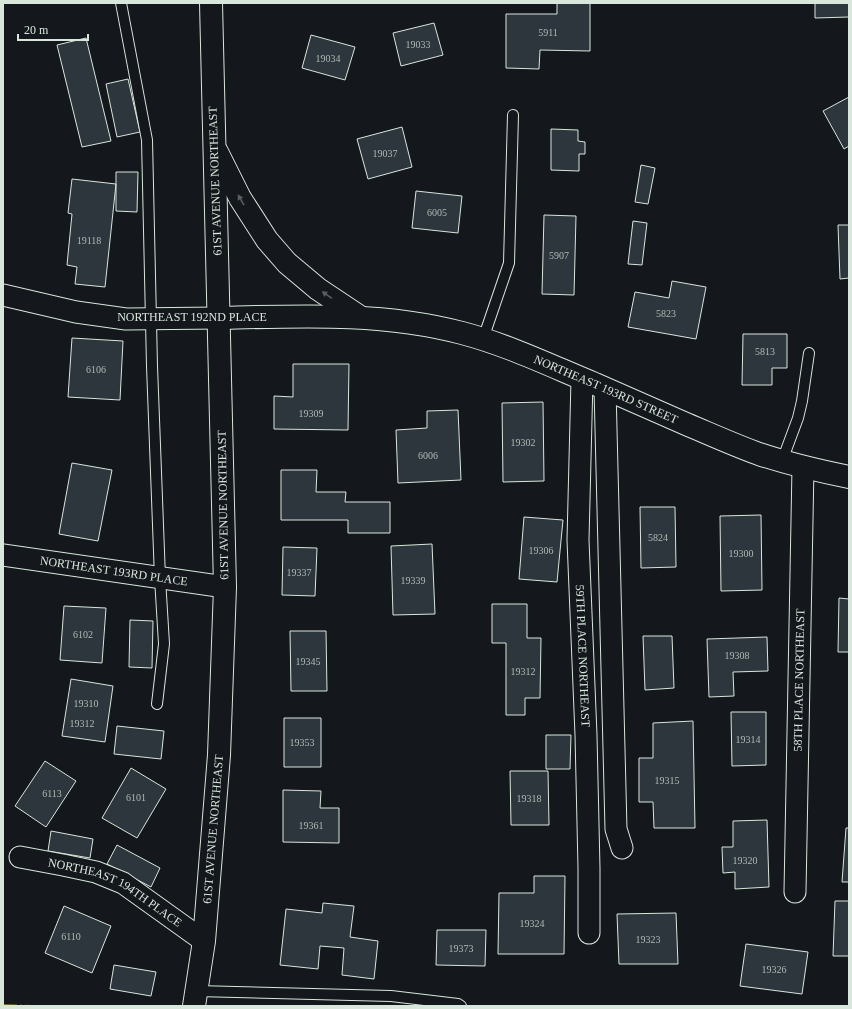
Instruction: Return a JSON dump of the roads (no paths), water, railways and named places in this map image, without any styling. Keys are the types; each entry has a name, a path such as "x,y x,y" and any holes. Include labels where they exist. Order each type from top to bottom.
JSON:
{"main road":[{"name":"61ST AVENUE NORTHEAST","path":"195,998 204,941 219,756 225,588 211,3"},
{"path":"214,145 240,198 267,240 287,263 313,284 360,317"},
{"name":"NORTHEAST 192ND PLACE","path":"219,318 300,316 360,317"},
{"name":"NORTHEAST 193RD STREET","path":"360,317 424,324 483,339 501,345 760,454 803,467 849,477"}],"street":[{"name":"NORTHEAST 192ND PLACE","path":"3,295 76,312 126,319 219,318"},
{"name":"59TH PLACE NORTHEAST","path":"582,379 578,540 586,735 589,933"},
{"path":"605,389 616,829 622,848"},
{"name":"58TH PLACE NORTHEAST","path":"795,892 803,467"},
{"name":"NORTHEAST 193RD PLACE","path":"3,555 225,588"},
{"name":"NORTHEAST 194TH PLACE","path":"20,857 63,864 96,872 123,883 204,941"}],"lane":[{"path":"121,3 147,140 150,318 164,644 157,704"},
{"path":"483,339 509,263 513,115"},
{"path":"782,461 798,418 810,353"},
{"path":"195,998 392,996 458,1004 461,1006"}]}
